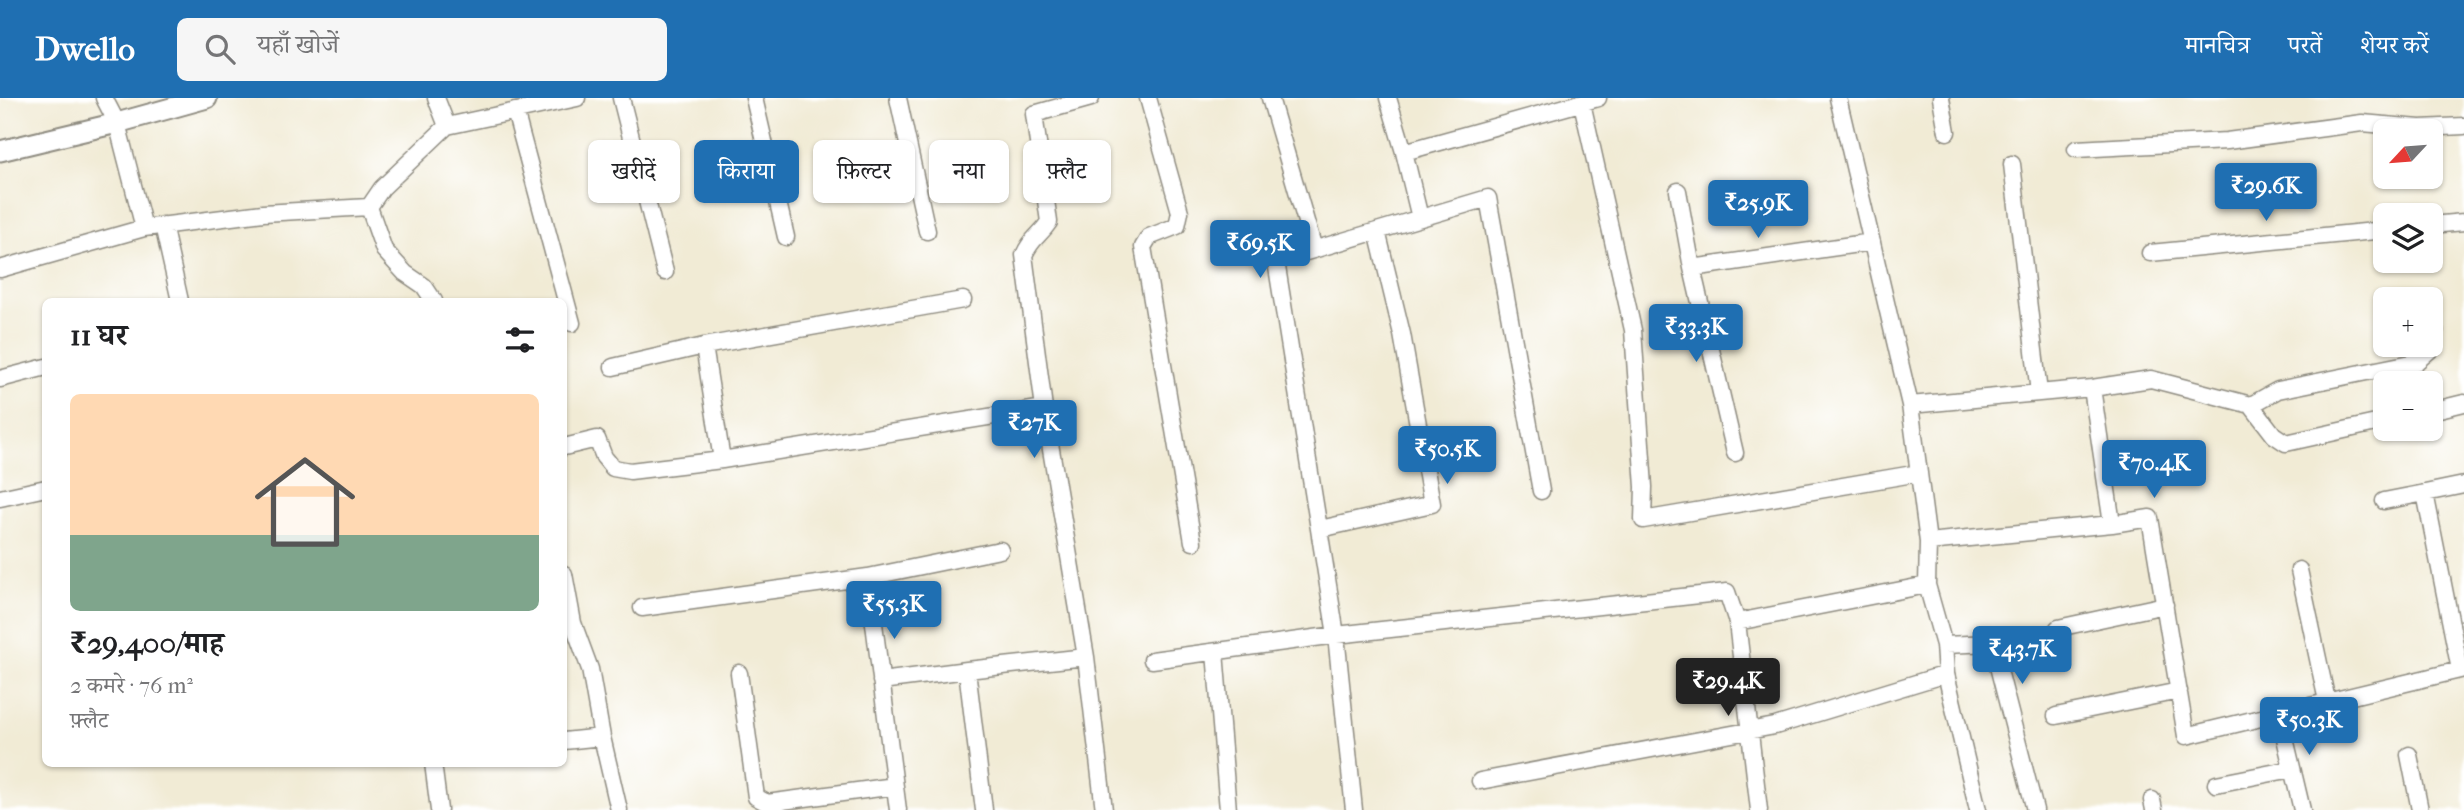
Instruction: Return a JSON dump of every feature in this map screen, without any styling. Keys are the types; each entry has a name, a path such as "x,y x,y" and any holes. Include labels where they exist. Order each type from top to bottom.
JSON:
{"street":[{"path":"104,98 117,123 144,228"},
{"path":"0,151 207,98"},
{"path":"436,98 447,126"},
{"path":"369,207 382,188 447,126 577,98"},
{"path":"621,98 665,272"},
{"path":"754,98 786,237"},
{"path":"898,98 927,231"},
{"path":"1091,98 1034,114 1049,222 1041,234 1031,239 1024,255 1044,408 1086,657 1104,810"},
{"path":"1148,98 1180,212 1177,226 1149,237 1143,247 1193,542"},
{"path":"1270,98 1314,249"},
{"path":"1388,98 1420,218"},
{"path":"1404,152 1598,98"},
{"path":"1838,98 1910,405 1928,542 1927,584 1944,645 1946,674 1978,810"},
{"path":"1941,98 1947,132"},
{"path":"1582,103 1633,330 1644,487 1643,520 1919,473"},
{"path":"516,111 565,298"},
{"path":"2076,149 2227,141 2362,123 2420,128 2464,126"},
{"path":"2012,164 2039,393"},
{"path":"1678,191 1692,268 1735,453"},
{"path":"1354,810 1336,635 1276,261 1488,198 1541,491"},
{"path":"0,269 144,228 263,213 369,207"},
{"path":"369,207 384,250 405,273 424,286 432,298"},
{"path":"2443,224 2464,222"},
{"path":"163,225 179,298"},
{"path":"1320,529 1432,504 1402,334 1377,230"},
{"path":"2150,253 2373,231"},
{"path":"1692,268 1872,242"},
{"path":"613,367 704,346 963,300"},
{"path":"567,304 572,323"},
{"path":"704,346 722,460"},
{"path":"2251,405 2277,390 2416,362 2422,357"},
{"path":"0,379 42,368"},
{"path":"1910,405 2092,388 2151,379 2251,405 2274,435 2286,443 2373,424"},
{"path":"2092,388 2112,524"},
{"path":"2443,408 2464,403"},
{"path":"567,446 597,439 604,457 613,468 630,471 722,460 1044,408"},
{"path":"2384,501 2464,485"},
{"path":"0,498 42,489"},
{"path":"1928,542 2150,518 2186,736 2462,670 2425,493"},
{"path":"642,608 867,577 1000,550"},
{"path":"2299,570 2327,701"},
{"path":"867,577 898,810"},
{"path":"1737,622 1927,584"},
{"path":"1152,660 1336,635 1727,592 1737,622 1759,810"},
{"path":"2058,628 2165,605"},
{"path":"568,623 590,669 618,810"},
{"path":"1944,645 1992,643 2035,810"},
{"path":"1215,652 1228,810"},
{"path":"881,681 1086,657"},
{"path":"967,670 984,810"},
{"path":"739,673 756,797 767,803 895,786"},
{"path":"1480,781 1775,726 1946,674"},
{"path":"2056,716 2179,691"},
{"path":"2279,713 2302,810"},
{"path":"567,741 602,737"},
{"path":"2409,755 2420,810"},
{"path":"434,767 439,810"},
{"path":"2216,784 2292,769"}]}
